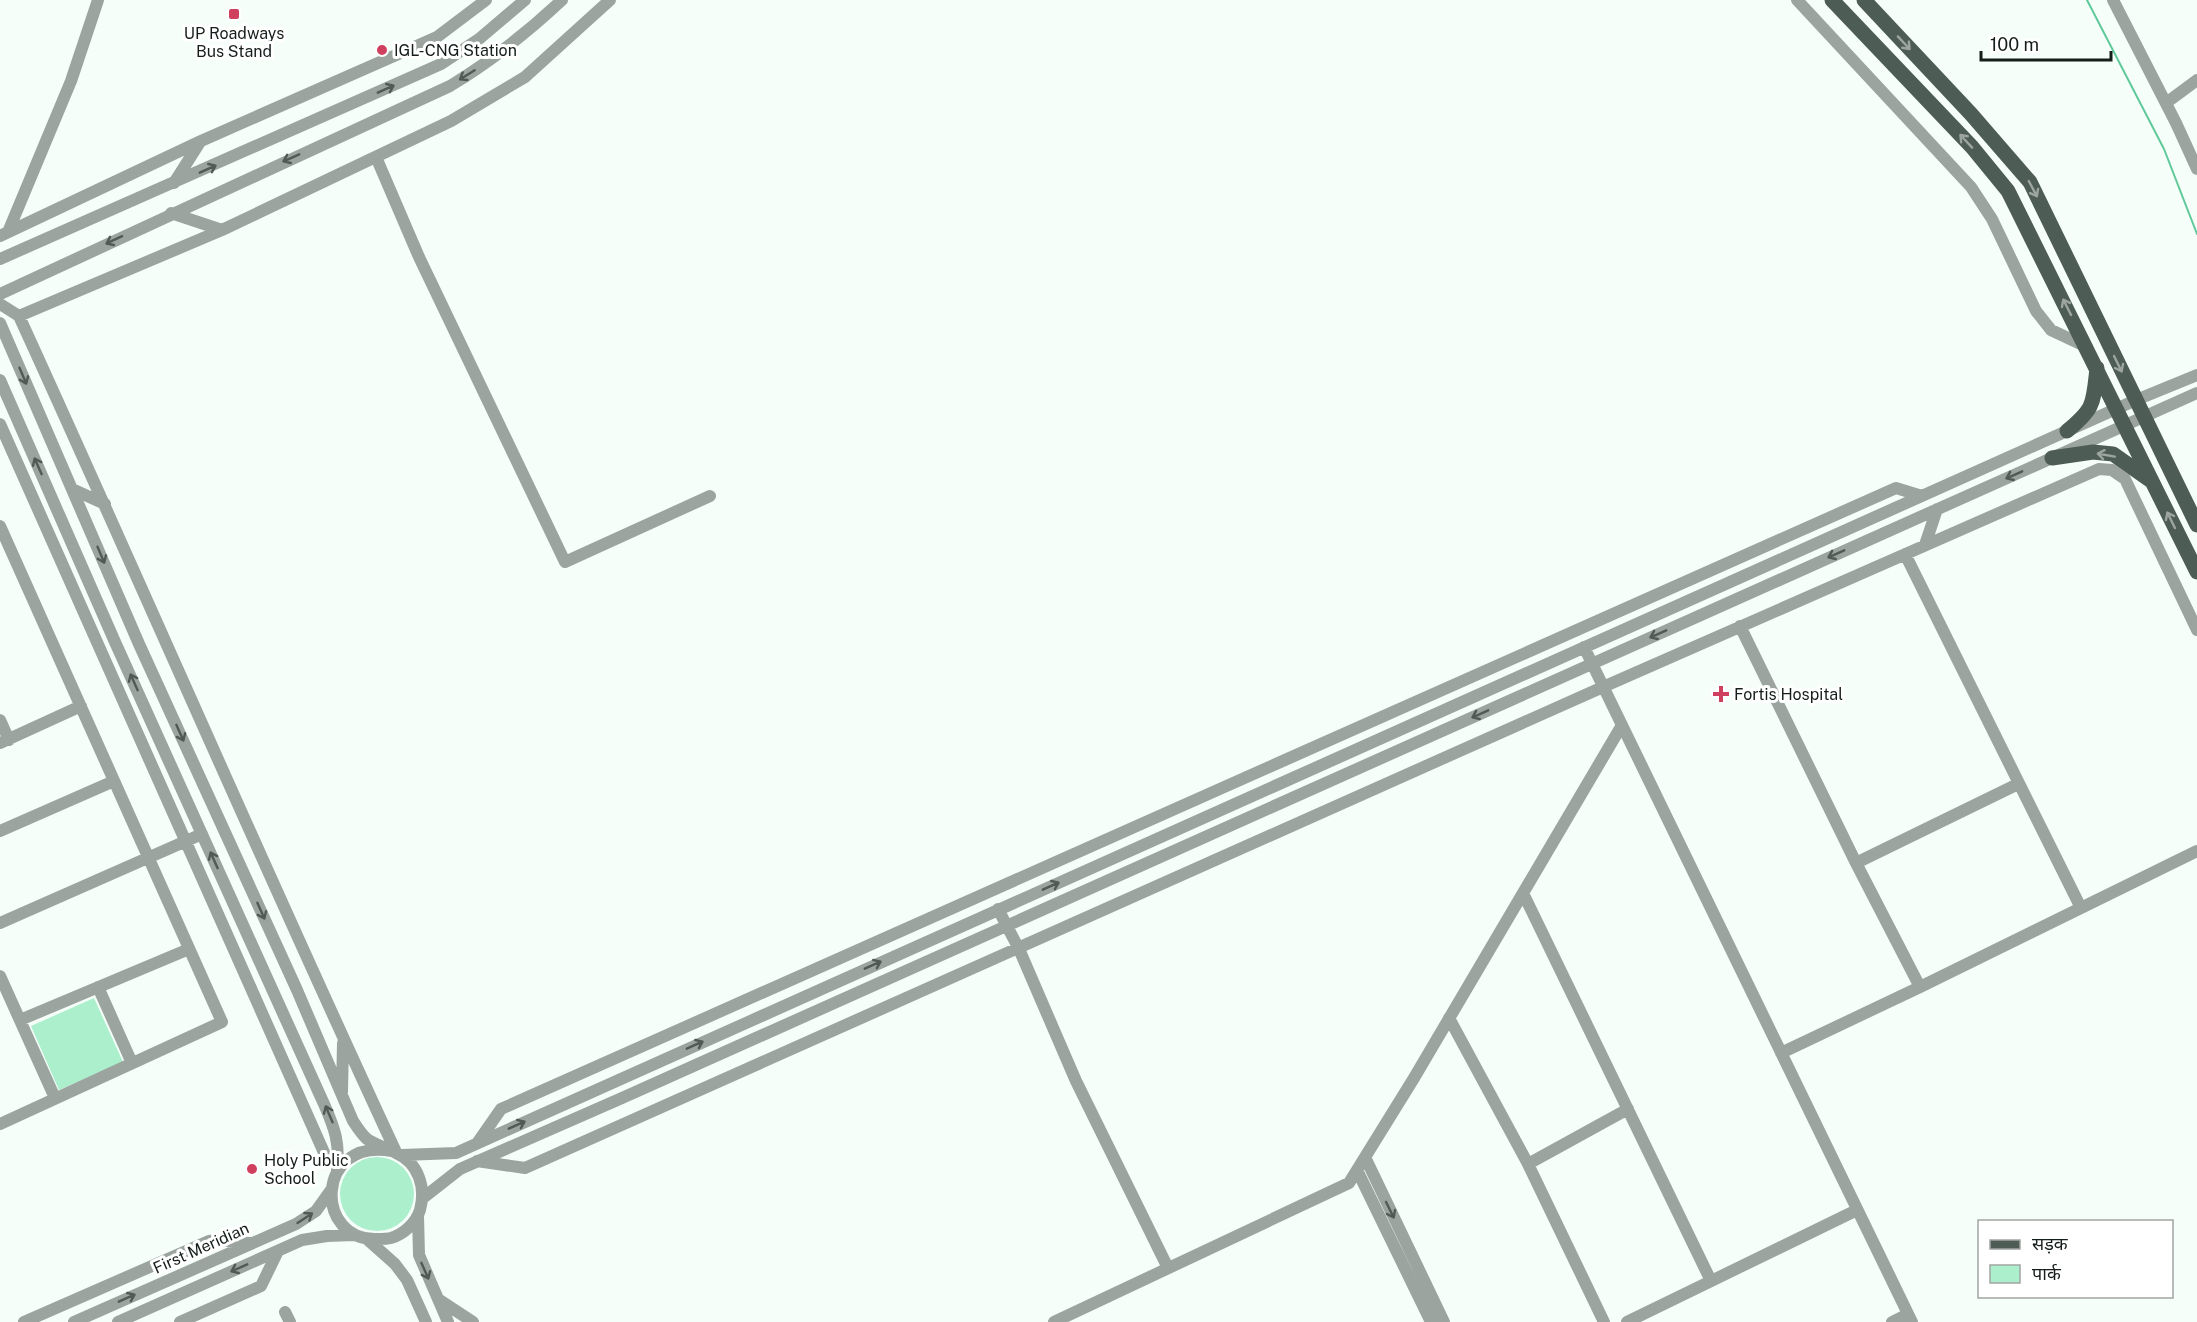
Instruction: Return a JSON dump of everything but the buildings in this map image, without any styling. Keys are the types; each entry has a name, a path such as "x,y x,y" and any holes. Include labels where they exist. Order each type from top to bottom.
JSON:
{"main road":[{"path":"1832,0 1972,147 2008,191 2197,572"},
{"path":"1864,0 1971,114 2030,182 2197,525"},
{"path":"2067,431 2085,416 2093,402 2097,368"},
{"path":"2052,458 2093,452 2113,454 2153,482"}],"street":[{"path":"4,234 71,81 98,0"},
{"path":"4,234 201,141 437,38 486,0"},
{"path":"0,259 441,64 479,39 525,0"},
{"path":"0,294 450,86 489,62 535,26 562,0"},
{"path":"19,316 222,230 451,121 525,77 610,0"},
{"path":"1797,0 1971,187 1992,219 2036,311 2051,330 2087,347"},
{"path":"2113,0 2197,169"},
{"path":"2166,103 2197,80"},
{"path":"173,184 201,141"},
{"path":"376,157 419,257 565,562 710,496"},
{"path":"171,213 222,230"},
{"path":"0,304 19,316 396,1153"},
{"path":"0,323 139,644 297,990 353,1121 366,1139 410,1162 421,1181 423,1198 418,1216 419,1255 448,1322"},
{"path":"337,1171 348,1158 365,1150 378,1148 396,1153 456,1153 2136,400 2197,375"},
{"path":"0,380 337,1133 339,1151 337,1171 331,1190 334,1213 343,1226 354,1235 368,1240 395,1264 407,1280 426,1322"},
{"path":"423,1198 460,1169 477,1161 2197,393"},
{"path":"0,423 326,1157"},
{"path":"477,1161 525,1168 1740,626 2099,469 2112,470 2125,479 2197,630"},
{"path":"477,1143 501,1109 1896,488 1922,496"},
{"path":"72,489 105,504"},
{"path":"48,529 55,504"},
{"path":"1925,545 1937,509"},
{"path":"0,526 222,1022 0,1124"},
{"path":"1905,554 2081,909"},
{"path":"1740,626 1856,863 1920,987"},
{"path":"1584,647 1910,1318 1892,1322"},
{"path":"0,720 4,742 81,706"},
{"path":"1054,1322 1349,1183 1622,725"},
{"path":"0,831 114,781"},
{"path":"1856,863 2018,784"},
{"path":"0,923 202,834"},
{"path":"1781,1053 2197,851"},
{"path":"1523,893 1711,1281"},
{"path":"998,909 1019,949 1077,1081 1168,1268"},
{"path":"20,1020 189,949"},
{"path":"0,976 55,1098"},
{"path":"98,987 132,1063"},
{"path":"1449,1018 1528,1164 1604,1322"},
{"path":"342,1098 344,1039"},
{"path":"291,1077 318,1089"},
{"path":"1528,1164 1628,1109"},
{"path":"1365,1157 1444,1322"},
{"path":"1357,1170 1431,1322"},
{"name":"First Meridian","path":"74,1322 296,1224 316,1211 331,1190"},
{"path":"1627,1322 1857,1210"},
{"path":"368,1240 392,1238 410,1227 418,1216"},
{"name":"First Meridian","path":"118,1322 302,1240 354,1235"},
{"path":"24,1322 209,1242 217,1240 251,1244"},
{"path":"180,1322 261,1286 278,1251"},
{"path":"437,1298 473,1322"},
{"path":"414,1322 419,1306"}],"green space":[{"path":"94,998 123,1062 59,1090 31,1026"},
{"path":"377,1157 398,1163 408,1173 414,1194 408,1215 398,1225 377,1231 356,1225 346,1215 340,1194 346,1173 356,1163"}],"waterway":[{"path":"2087,0 2164,149 2197,234"}],"place":[{"name":"UP Roadways Bus Stand","path":"234,14"},
{"name":"IGL-CNG Station","path":"382,50"},
{"name":"Fortis Hospital","path":"1721,694"},
{"name":"Holy Public School","path":"252,1169"}]}
